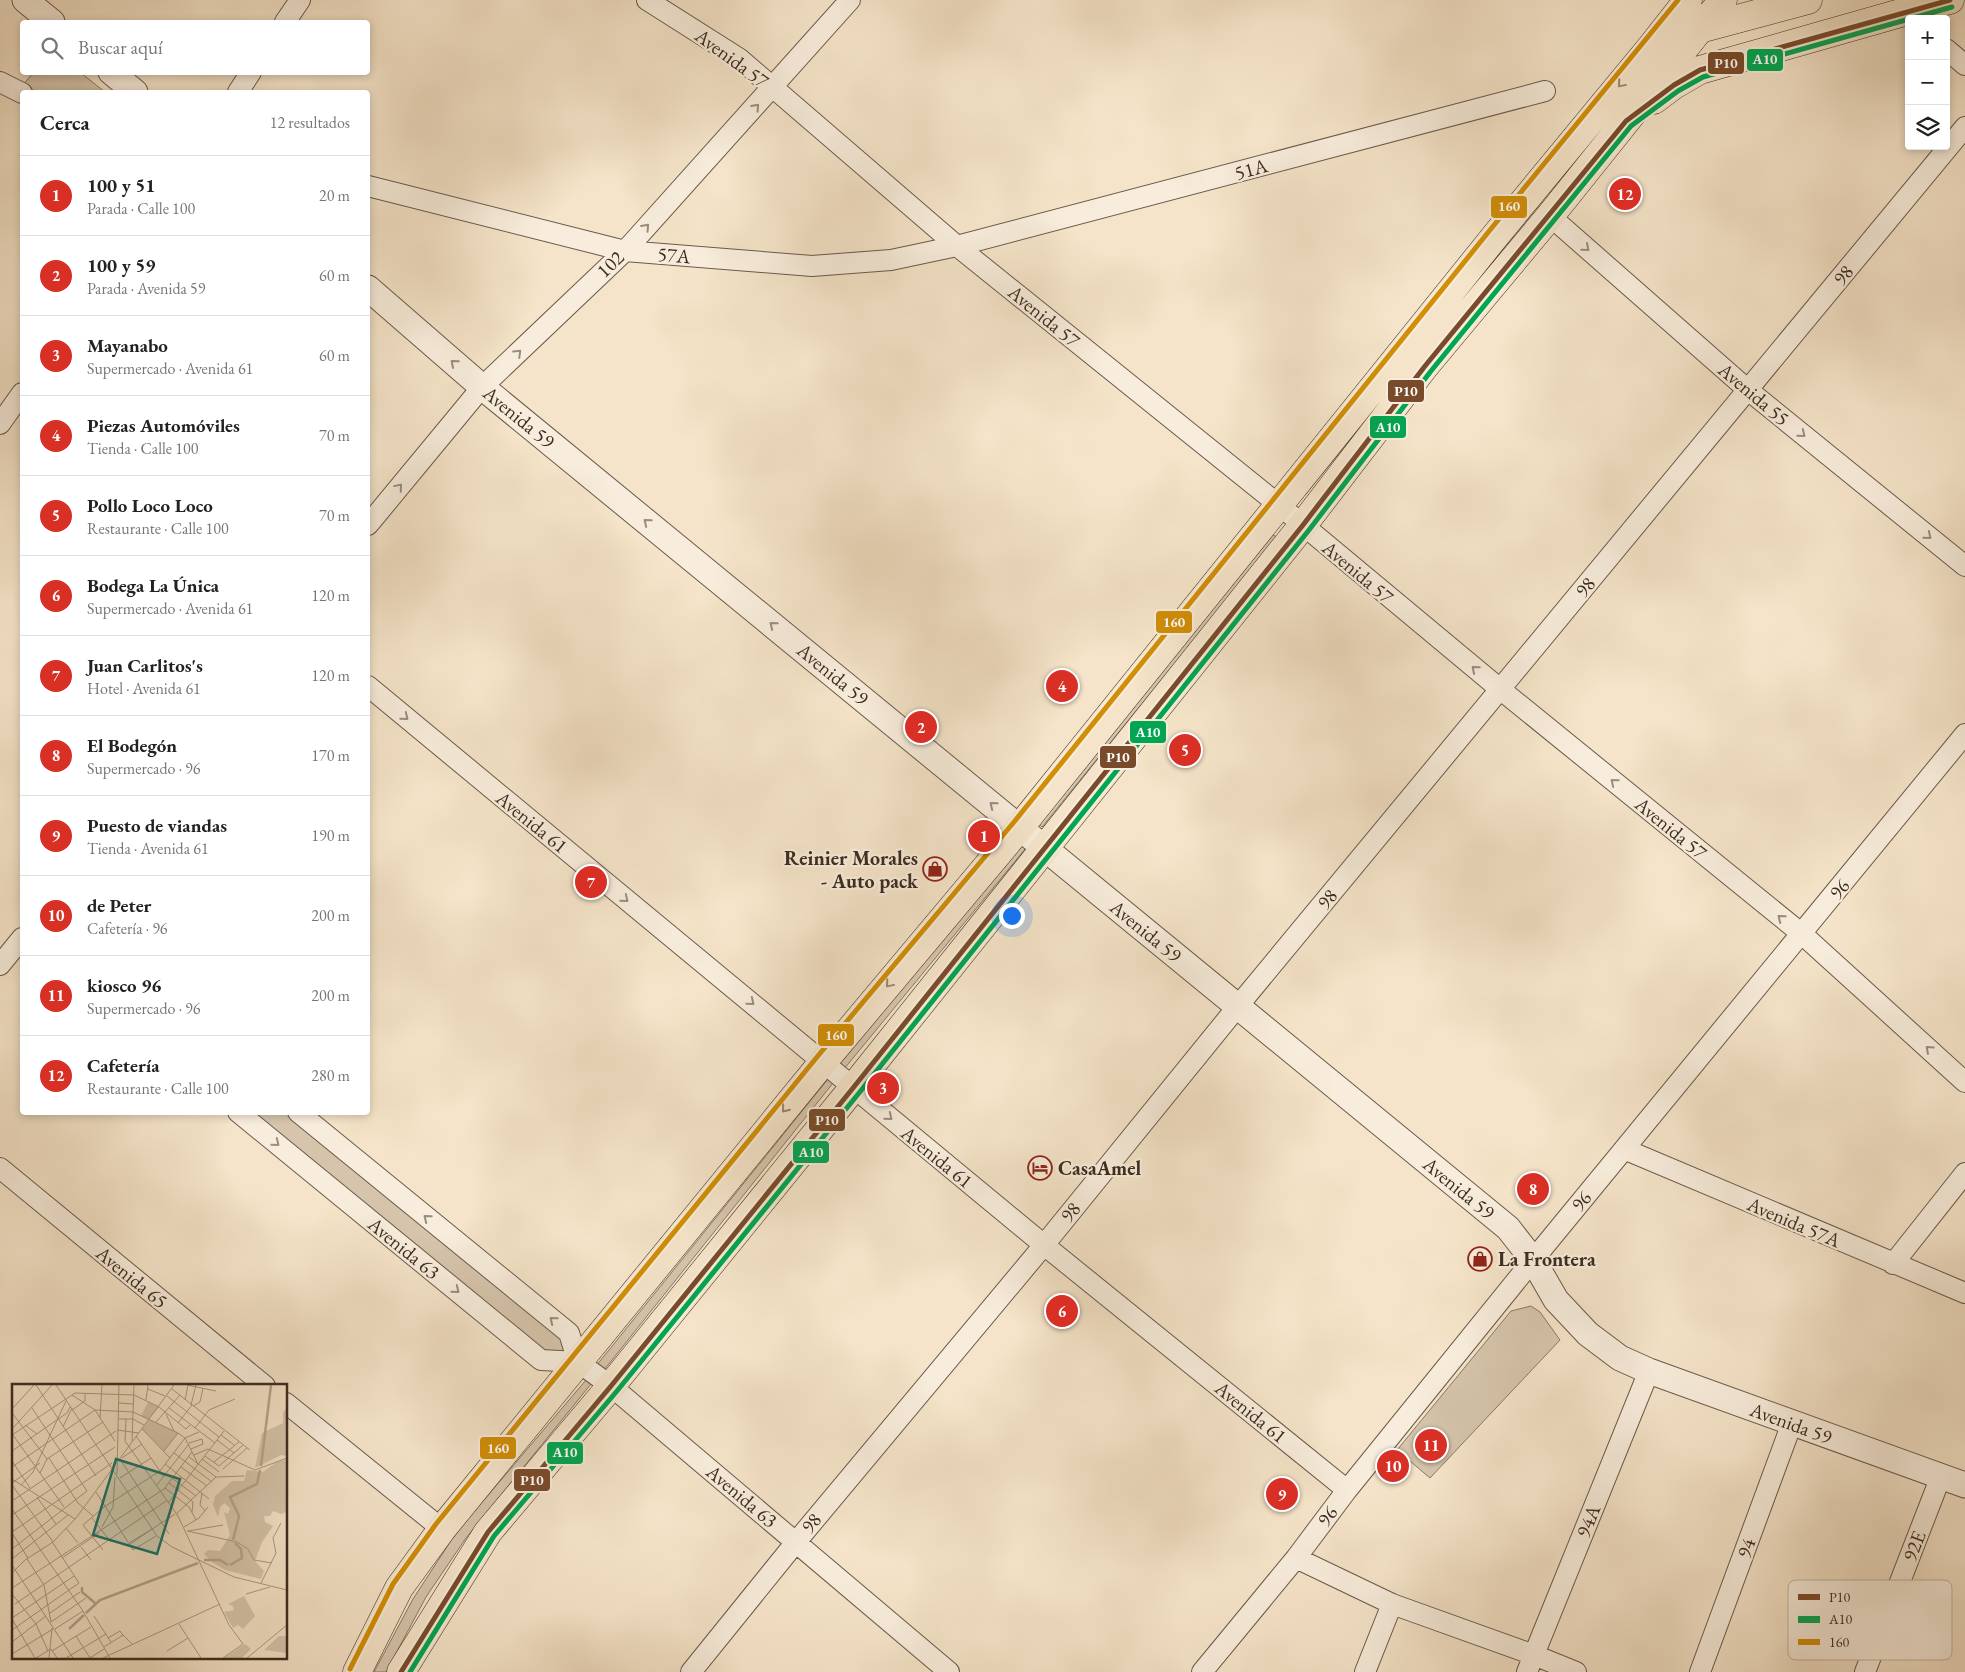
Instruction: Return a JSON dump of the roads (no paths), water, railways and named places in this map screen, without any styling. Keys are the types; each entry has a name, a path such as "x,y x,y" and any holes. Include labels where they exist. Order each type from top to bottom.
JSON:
{"main road":[{"path":"1652,46 1679,0"},
{"path":"358,1672 400,1588 442,1529 823,1062 1020,827 1496,235 1688,0"},
{"path":"401,1672 488,1532 611,1386 852,1088 1303,525 1425,366 1550,216 1723,0"},
{"path":"1652,46 1700,28 1808,0"},
{"path":"1626,121 1674,85 1700,70 1901,10 1948,3"}],"street":[{"path":"25,0 50,20"},
{"path":"286,20 300,0"},
{"name":"Avenida 57","path":"647,0 740,59 957,246 1279,505 1500,689 1802,934 1965,1082"},
{"name":"102","path":"370,523 482,387 625,251 850,0"},
{"path":"1950,52 1965,65"},
{"path":"115,75 133,90"},
{"path":"239,90 249,75"},
{"path":"0,82 20,92"},
{"name":"51A","path":"957,246 1545,91"},
{"name":"98","path":"691,1672 796,1542 1044,1245 1238,1006 1965,127"},
{"name":"57A","path":"370,187 625,251 812,266 891,260 957,246"},
{"name":"Avenida 55","path":"1550,216 1748,390 1965,566"},
{"name":"Avenida 59","path":"370,290 482,387 1508,1228 1533,1260 1556,1300 1588,1334 1620,1358 1649,1371 1965,1485"},
{"name":"Avenida 61","path":"370,688 852,1088 1347,1490"},
{"name":"96","path":"1202,1672 1296,1558 1347,1490 1533,1260 1965,734"},
{"path":"0,965 20,940"},
{"name":"Avenida 63","path":"242,1115 541,1360 578,1362 611,1386 949,1672"},
{"name":"Avenida 63","path":"302,1115 569,1333 578,1362"},
{"name":"Avenida 57A","path":"1624,1149 1965,1293"},
{"name":"Avenida 65","path":"0,1168 263,1384"},
{"path":"1893,1264 1965,1173"},
{"name":"94A","path":"1531,1663 1649,1371"},
{"path":"288,1405 442,1529"},
{"name":"94","path":"1700,1672 1792,1423"},
{"name":"92E","path":"1901,1580 1941,1476"},
{"path":"1296,1558 1392,1604 1531,1663 1576,1672"},
{"path":"1366,1672 1392,1604"},
{"name":"92E","path":"1865,1672 1870,1660"}],"place":[{"name":"Cafetería","path":"1625,194"},
{"name":"Piezas Automóviles","path":"1062,686"},
{"name":"100 y 59","path":"921,727"},
{"name":"Pollo Loco Loco","path":"1185,750"},
{"name":"100 y 51","path":"984,836"},
{"name":"Reinier Morales - Auto pack","path":"935,869"},
{"name":"Juan Carlitos's","path":"591,882"},
{"name":"Mayanabo","path":"883,1088"},
{"name":"CasaAmel","path":"1040,1168"},
{"name":"El Bodegón","path":"1533,1189"},
{"name":"La Frontera","path":"1480,1259"},
{"name":"Bodega La Única","path":"1062,1311"},
{"name":"kiosco 96","path":"1431,1445"},
{"name":"de Peter","path":"1393,1466"},
{"name":"Puesto de viandas","path":"1282,1494"}]}
